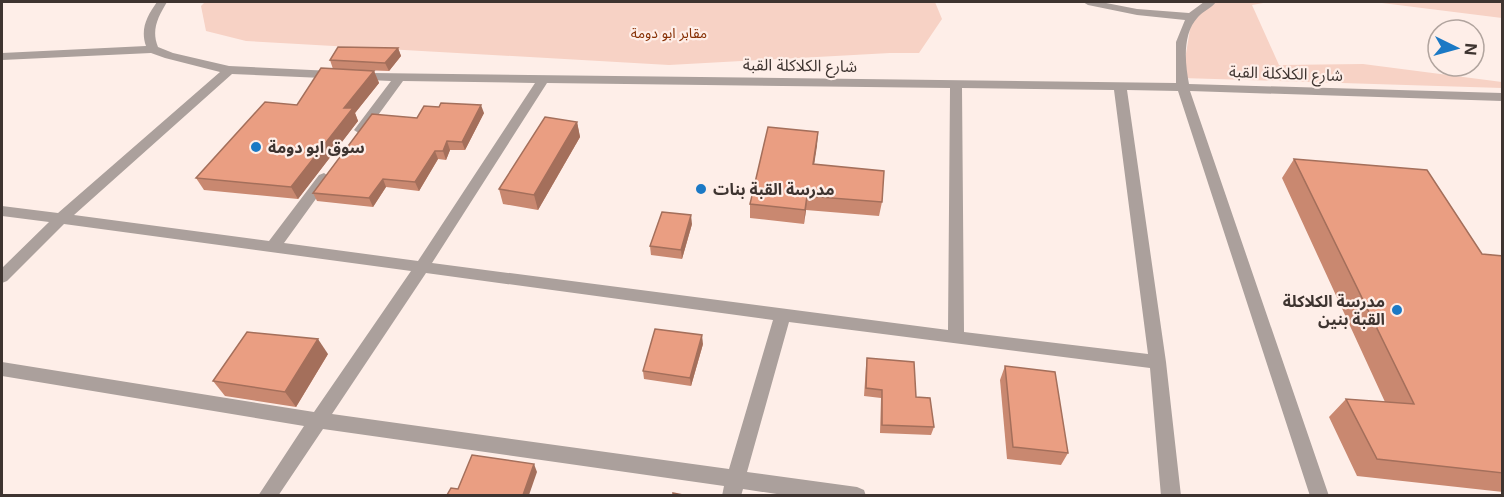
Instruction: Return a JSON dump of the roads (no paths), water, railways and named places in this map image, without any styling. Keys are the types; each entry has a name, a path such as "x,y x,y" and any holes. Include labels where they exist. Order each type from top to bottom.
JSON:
{"street":[{"path":"2,56 153,49 147,37 150,21 162,2"},
{"path":"1088,2 1137,12 1192,17"},
{"path":"1211,2 1192,17 1182,41 1179,63 1183,87 1320,495"},
{"name":"شارع الكلاكلة القبة","path":"153,49 169,56 229,70 400,77 1183,87 1503,97"},
{"path":"2,277 60,220 229,70"},
{"path":"350,143 400,77"},
{"path":"267,495 421,268 544,78"},
{"path":"956,84 956,338"},
{"path":"1120,86 1158,362 1171,495"},
{"path":"273,247 336,162"},
{"path":"2,211 956,338 1158,362"},
{"path":"733,488 783,315"},
{"path":"2,369 733,488 857,495"}],"place":[{"name":"سوق ابو دومة","path":"256,147"},
{"name":"مدرسة القبة بنات","path":"701,189"},
{"name":"مدرسة الكلاكلة القبة بنين","path":"1397,310"}],"park label":[{"name":"مقابر ابو دومة","path":"669,32"}]}
